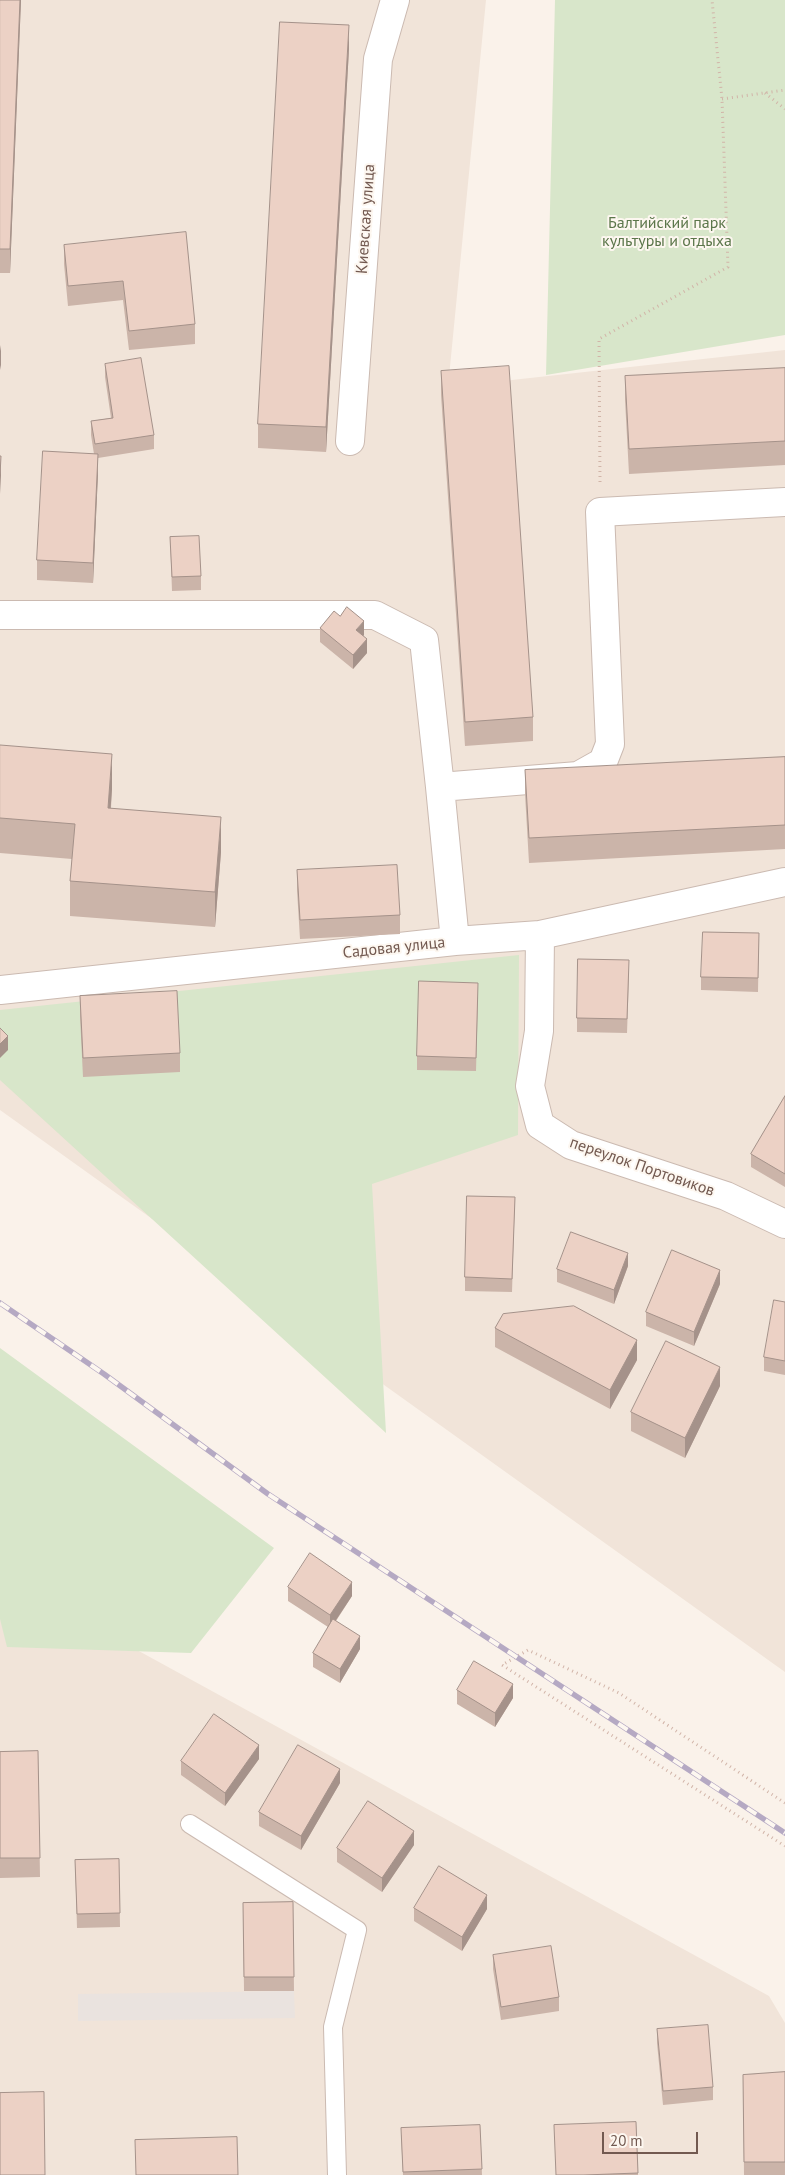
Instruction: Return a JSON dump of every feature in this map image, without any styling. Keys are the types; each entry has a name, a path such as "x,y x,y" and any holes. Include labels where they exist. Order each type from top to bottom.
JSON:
{"street":[{"name":"Киевская улица","path":"350,441 378,59 395,0"},
{"path":"440,787 578,776 603,762 610,744 600,512 785,502"},
{"path":"0,616 375,615 424,640 455,941"},
{"name":"Садовая улица","path":"0,990 455,941 540,935 785,882"},
{"name":"переулок Портовиков","path":"540,935 539,1031 530,1086 540,1125 571,1145 726,1196 785,1224"}],"lane":[{"path":"190,1824 357,1930 333,2027 337,2175"}],"path":[{"path":"600,512 599,339 728,267 722,99 712,0"},
{"path":"722,99 785,90"},
{"path":"765,93 785,109"},
{"path":"785,1803 619,1693 528,1650 502,1664 785,1846"}],"shaded area":[{"path":"0,0 486,0 448,387 785,350 785,1672 0,1110"},
{"path":"0,1575 769,1996 785,2023 785,2175 0,2175"},
{"path":"294,1991 295,2018 78,2021 78,1994"}],"green space":[{"name":"Балтийский парк культуры и отдыха","path":"555,0 785,0 785,335 546,375"},
{"path":"519,955 518,1135 372,1184 386,1433 0,1080 0,1010"},
{"path":"0,1348 274,1548 191,1653 7,1647 0,1619"}],"building":[{"path":"0,0 20,0 10,249 0,249"},
{"path":"280,22 349,25 326,427 258,424"},
{"path":"186,232 195,324 129,331 123,281 68,286 64,245"},
{"path":"141,358 154,435 95,444 91,421 113,418 105,364"},
{"path":"509,366 533,717 465,722 441,371"},
{"path":"785,368 785,441 629,449 625,376"},
{"path":"43,451 98,454 93,563 37,560"},
{"path":"199,536 201,576 172,577 170,537"},
{"path":"347,607 364,621 356,630 367,639 353,655 320,628 334,611 340,616"},
{"path":"0,745 112,754 108,808 221,817 215,892 70,881 75,824 0,818"},
{"path":"785,757 785,825 529,838 525,770"},
{"path":"397,865 400,915 300,920 297,870"},
{"path":"703,932 759,933 758,978 701,977"},
{"path":"578,959 629,960 627,1019 577,1018"},
{"path":"419,981 478,983 476,1058 417,1056"},
{"path":"177,991 180,1053 83,1058 80,996"},
{"path":"0,1028 8,1036 0,1044"},
{"path":"785,1096 785,1174 751,1154"},
{"path":"467,1196 515,1197 512,1279 465,1277"},
{"path":"571,1232 628,1253 614,1290 557,1269"},
{"path":"672,1250 720,1270 694,1332 646,1312"},
{"path":"774,1300 785,1302 785,1361 764,1357"},
{"path":"574,1306 637,1340 610,1390 495,1328 503,1314"},
{"path":"666,1341 720,1367 685,1438 631,1412"},
{"path":"310,1553 352,1582 330,1615 288,1587"},
{"path":"333,1619 360,1636 340,1669 313,1653"},
{"path":"474,1661 513,1684 495,1713 457,1690"},
{"path":"214,1714 259,1745 225,1793 181,1761"},
{"path":"298,1745 340,1769 301,1836 259,1812"},
{"path":"38,1751 40,1858 0,1858 0,1752"},
{"path":"368,1801 414,1831 382,1878 337,1848"},
{"path":"119,1859 120,1913 77,1914 75,1860"},
{"path":"439,1866 487,1895 462,1937 414,1908"},
{"path":"293,1902 294,1977 244,1977 243,1903"},
{"path":"551,1946 559,1997 501,2007 493,1955"},
{"path":"708,2025 713,2087 663,2091 657,2029"},
{"path":"785,2072 785,2162 744,2162 743,2075"},
{"path":"44,2092 45,2175 0,2175 0,2093"},
{"path":"636,2122 638,2173 556,2175 554,2125"},
{"path":"480,2125 482,2169 403,2172 401,2128"},
{"path":"237,2137 238,2175 136,2175 135,2140"}],"railway":[{"path":"0,1303 104,1374 268,1494 785,1833"}]}
